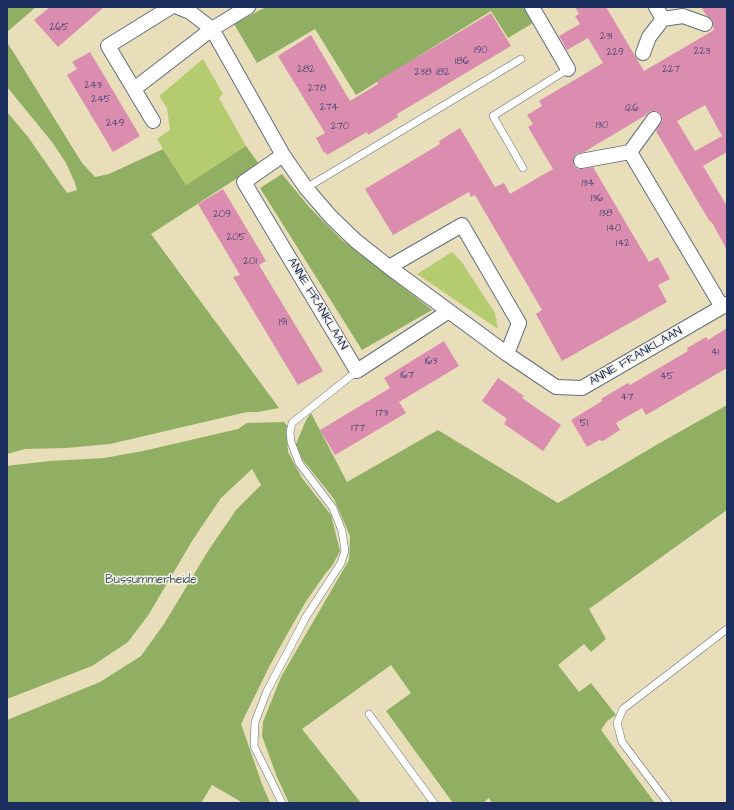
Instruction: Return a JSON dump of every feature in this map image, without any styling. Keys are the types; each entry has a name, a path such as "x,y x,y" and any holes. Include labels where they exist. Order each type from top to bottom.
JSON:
{"street":[{"path":"154,121 108,46 171,7"},
{"name":"ANNE FRANKLAAN","path":"178,7 190,12 212,29 283,155 306,188 331,217 356,241 389,267 507,354 556,387 582,388 724,306 630,152"},
{"path":"134,88 212,29 248,7"},
{"path":"532,7 568,69"},
{"path":"656,7 663,19"},
{"path":"643,53 649,37 663,19 683,16 705,24"},
{"path":"581,161 630,152 654,119"},
{"name":"ANNE FRANKLAAN","path":"283,155 244,182 357,371"},
{"path":"389,267 462,225 519,323 507,354"},
{"path":"357,371 449,310"}],"lane":[{"path":"306,188 521,59"},
{"path":"523,168 493,116 568,69"},
{"path":"282,803 254,746 255,722 267,691 306,617 341,563 345,552 342,531 333,508 299,464 291,442 290,432 292,423 357,371"},
{"path":"668,803 622,742 617,723 623,709 727,629"},
{"path":"369,714 434,803"}],"green space":[{"path":"7,7 36,7 7,32"},
{"path":"266,7 524,7 533,23 508,38 491,11 356,95 315,29 257,63 234,24"},
{"path":"7,42 82,163 95,177 109,174 163,149 186,185 246,146 259,164 151,234 279,408 258,412 247,412 110,444 66,448 25,449 7,454 7,112 28,137 67,193 77,190 66,163 52,142 7,87"},
{"path":"203,59 223,94 219,98 246,146 186,185 157,139 170,130 167,108 159,96"},
{"path":"282,174 310,208 341,239 432,310 362,350 260,188"},
{"path":"452,252 461,261 495,313 498,329 417,274"},
{"path":"727,405 727,510 589,609 606,639 591,652 584,644 558,665 579,692 591,683 616,715 607,721 601,730 655,803 492,803 489,798 483,803 453,803 386,711 411,693 391,665 302,729 361,803 289,803 277,777 262,736 263,722 281,677 349,560 350,536 334,499 302,459 296,444 306,420 311,413 347,482 438,430 558,503"},
{"name":"Bussummerheide","path":"284,422 288,427 288,452 302,478 331,515 340,551 332,566 305,603 269,667 241,724 270,803 243,803 212,785 201,803 7,803 7,720 100,682 141,656 164,624 208,551 236,510 261,485 252,469 221,498 192,541 149,614 128,642 92,666 7,699 7,466 50,461 104,458 143,451 238,429 247,423"}],"building":[{"path":"50,7 104,7 58,47 34,20"},
{"path":"575,7 606,7 644,71 714,30 712,19 706,15 701,7 727,7 727,152 703,166 727,206 727,250 656,131 662,120 662,116 659,112 650,111 646,115 584,152 576,154 573,159 574,166 578,169 593,167 649,262 658,257 670,279 658,285 667,302 562,361 536,314 542,310 475,195 471,197 469,192 393,235 365,189 440,144 439,141 460,128 495,187 504,183 510,194 553,169 528,127 533,124 527,115 542,106 539,101 603,63 588,38 567,50 559,36 580,24 575,16 579,14","holes":["705,105 722,136 695,151 677,121"]},
{"path":"491,13 511,46 397,114 398,117 368,135 367,132 327,155 325,152 324,153 316,138 325,133 278,56 311,35 350,101 378,84 377,81"},
{"path":"90,52 140,136 113,152 67,75 77,69 72,62"},
{"path":"223,189 266,261 259,265 323,371 298,385 233,277 240,275 198,204"},
{"path":"727,328 727,368 646,415 642,408 616,423 620,430 603,441 599,440 587,447 571,420 602,401 601,399 628,383 630,385 688,351 687,348 706,337 708,340"},
{"path":"444,341 459,366 399,402 406,413 335,455 320,430 390,388 384,378"},
{"path":"498,378 524,396 522,398 561,425 543,451 504,424 507,419 482,401"}]}
